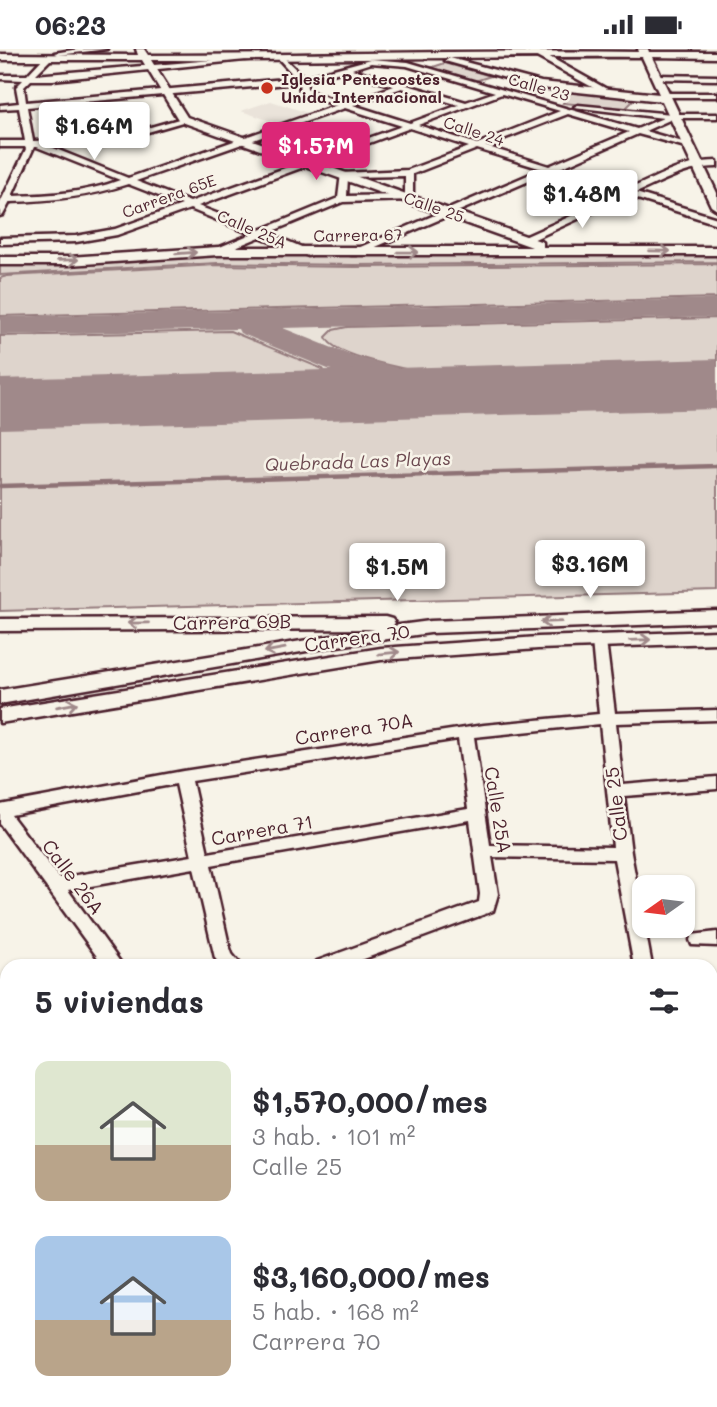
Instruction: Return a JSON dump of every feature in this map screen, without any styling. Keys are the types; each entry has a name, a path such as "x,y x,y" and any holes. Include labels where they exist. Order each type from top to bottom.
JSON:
{"street":[{"path":"0,213 29,153 20,87 53,55 103,49"},
{"path":"274,55 368,49"},
{"name":"Calle 23","path":"404,49 541,85 665,97"},
{"path":"0,55 144,57 644,52 717,55"},
{"path":"644,52 717,206"},
{"path":"536,53 608,92"},
{"name":"Calle 24","path":"274,55 302,80 306,93 717,221"},
{"path":"1,78 27,79 144,57"},
{"path":"65,156 183,119 144,57"},
{"name":"Calle 23","path":"0,107 302,80 378,61 408,64 499,93 690,147"},
{"path":"342,68 467,105"},
{"path":"656,77 717,78"},
{"path":"7,199 76,196 102,190 401,86"},
{"name":"Carrera 65E","path":"0,241 102,235 135,227 191,204 499,93"},
{"path":"665,97 717,95"},
{"path":"534,103 673,116 717,115"},
{"path":"342,199 344,175 409,173 576,107"},
{"path":"354,253 673,116"},
{"name":"Calle 25","path":"183,119 447,211 549,250"},
{"path":"0,144 40,145 113,140"},
{"name":"Calle 25A","path":"40,145 308,253"},
{"path":"500,250 697,164 717,164"},
{"path":"218,251 342,199 410,198 409,173"},
{"name":"Carrera 67","path":"0,261 69,261 218,251 717,251"},
{"name":"Carrera 70","path":"0,697 330,641 464,625 717,616"},
{"name":"Carrera 69B","path":"0,625 319,622 464,625"},
{"name":"Carrera 70","path":"0,716 381,654 717,637"},
{"name":"Calle 25","path":"599,641 622,853 642,959"},
{"name":"Carrera 70A","path":"0,811 183,777 465,733 606,718 717,715"},
{"name":"Calle 25A","path":"344,959 487,906 489,894 465,733"},
{"path":"183,777 200,863 225,959"},
{"path":"615,791 717,783"},
{"name":"Calle 26A","path":"0,811 109,959"},
{"name":"Carrera 71","path":"53,886 200,863 477,813"},
{"path":"483,851 622,853"}],"shaded area":[{"path":"445,63 491,76 475,81 430,68"},
{"path":"569,91 636,98 625,109 563,103"},
{"path":"271,101 311,114 280,124 241,111"},
{"path":"577,253 717,255 717,262 354,265 218,263 0,275 0,264 230,254 336,256"},
{"path":"717,258 717,470 0,492 0,268 185,259"},
{"path":"717,264 717,298 0,316 0,278 7,276 217,265 354,267"},
{"path":"717,318 717,366 434,374 357,356 331,344 326,337 333,330 347,327"},
{"path":"230,331 323,369 327,374 317,377 0,386 0,336"},
{"path":"717,406 717,592 0,611 0,426"}],"waterway":[{"name":"Quebrada Las Playas","path":"0,486 717,466"}],"taxiway":[{"path":"0,326 717,308"},
{"path":"251,326 339,362 447,391"}],"runway":[{"path":"0,404 717,384"}],"place":[{"name":"Iglesia Pentecostes Unida Internacional","path":"267,88"}]}
